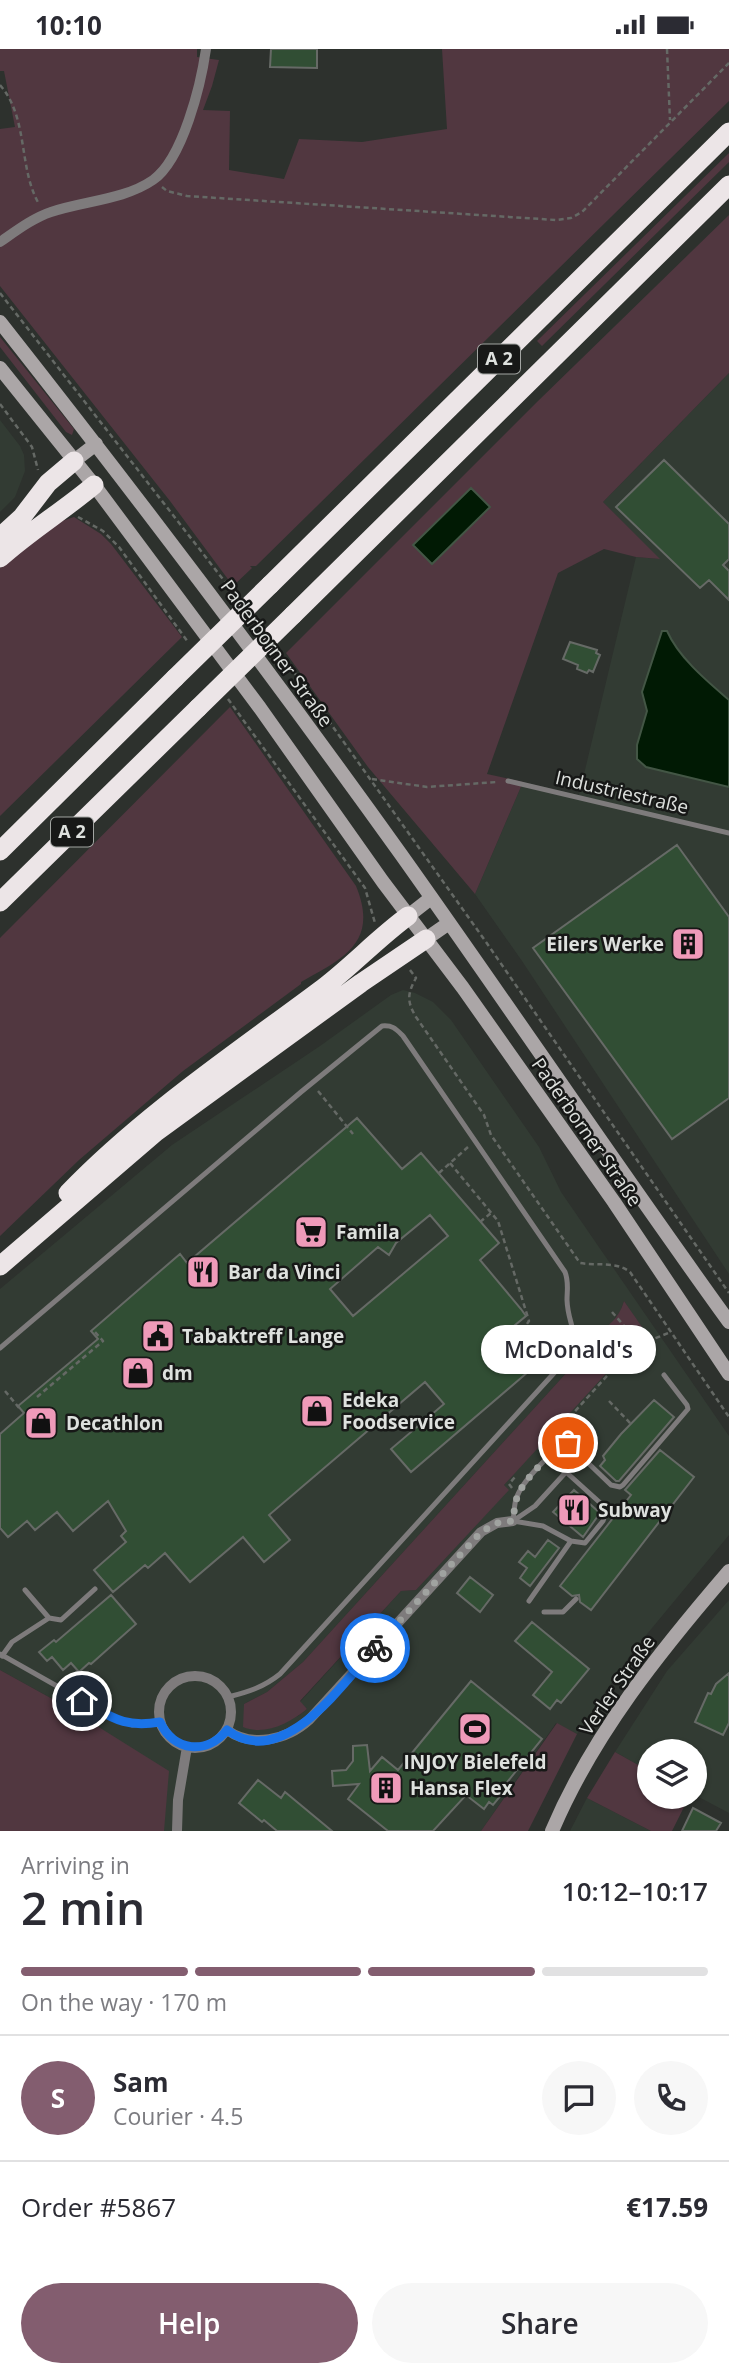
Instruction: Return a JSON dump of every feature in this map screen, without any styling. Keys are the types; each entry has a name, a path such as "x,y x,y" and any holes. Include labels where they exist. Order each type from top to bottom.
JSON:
{"highway":[{"name":"A 2","path":"0,851 729,132"},
{"name":"A 2","path":"0,902 729,184"},
{"path":"0,537 23,517 48,483 74,461"},
{"path":"0,558 31,531 68,507 94,485"},
{"path":"0,1264 89,1171 147,1121 351,967 384,934 408,916"},
{"path":"0,1264 156,1132 426,939"}],"main road":[{"name":"Paderborner Straße","path":"0,322 241,634 449,923 729,1322"},
{"name":"Paderborner Straße","path":"0,368 94,485 260,708 614,1202 729,1374"},
{"path":"74,461 96,444"},
{"path":"94,485 114,467"},
{"path":"408,916 431,898"},
{"path":"426,939 449,923"},
{"name":"Verler Straße","path":"552,1831 584,1769 636,1686 729,1571"}],"street":[{"path":"0,242 48,212 137,189 154,179 173,156 194,106 206,49"},
{"path":"227,1730 246,1740 259,1740 290,1733 299,1728 481,1532 497,1523 513,1521"},
{"path":"201,1676 222,1687 228,1697 231,1718 227,1730 215,1742 206,1746 187,1747 168,1735 160,1722 162,1698 177,1680 201,1676"},
{"path":"177,1831 187,1747"}],"lane":[{"name":"Industriestraße","path":"508,781 729,833"},
{"path":"0,1348 382,1025 389,1025 403,1036 565,1272 569,1287 568,1308 575,1332 570,1352 554,1374 279,1674 259,1688 228,1697"},
{"path":"586,1461 611,1485 623,1485 687,1414 688,1405 664,1375"},
{"path":"513,1521 519,1494 553,1451 568,1443"},
{"path":"566,1472 607,1509 603,1521 585,1543 571,1541 543,1526 513,1521 535,1506 566,1472"},
{"path":"529,1601 571,1541"},
{"path":"25,1590 49,1618 61,1620 95,1589"},
{"path":"544,1612 563,1612 576,1599"},
{"path":"49,1618 12,1642 1,1655 117,1720 132,1725 160,1722"}],"path":[{"path":"667,49 670,120"},
{"path":"154,179 167,191 187,196 556,220 571,218 582,212 729,63"},
{"path":"0,85 7,93 16,114 36,198 48,212"},
{"path":"369,779 427,787 508,781"},
{"path":"416,978 408,995 410,1006 484,1115 491,1135 580,1263 623,1266 630,1272 729,1417"},
{"path":"311,1083 353,1134"},
{"path":"439,1173 489,1129"},
{"path":"450,1163 500,1227 529,1321 522,1331"},
{"path":"480,1222 491,1213"},
{"path":"612,1312 632,1335 642,1342"},
{"path":"37,1397 103,1341 95,1332 101,1331"},
{"path":"534,1457 633,1347 671,1332"},
{"path":"5,1391 20,1409"},
{"path":"609,1401 632,1425"},
{"path":"517,1475 509,1485 519,1494"}],"shaded area":[{"path":"0,49 197,49 197,57 219,60 203,110 230,111 229,170 284,179 299,139 362,142 447,129 442,49 729,49 729,101 256,566 250,566 252,568 233,586 170,501 0,286 0,129 15,127 4,71 0,71"},
{"path":"729,153 729,162 542,346 537,341"},
{"path":"729,215 729,373 603,502 660,559 636,557 604,549 558,573 487,774 523,782 475,894 368,767 286,653"},
{"path":"0,337 74,429 72,435 66,432 0,347"},
{"path":"729,373 729,1274 475,894 523,782 579,795 636,557 659,559 603,502"},
{"path":"0,420 20,446 24,455 25,471 15,497 0,512"},
{"path":"471,488 490,507 432,564 413,545"},
{"path":"74,517 101,534 111,544 182,637 0,816 0,568 59,522"},
{"path":"662,631 667,631 686,660 729,700 729,787 646,767 637,759 637,745 647,711 642,692"},
{"path":"230,707 356,886 362,905 360,935 343,956 301,982 183,1071 79,1160 0,1236 0,938"},
{"path":"403,990 415,993 433,1002 451,1020 539,1147 561,1192 729,1436 729,1535 633,1651 577,1734 556,1723 481,1831 164,1831 164,1818 65,1706 0,1670 0,1289 172,1145 391,995","holes":["624,1301 648,1337 634,1342 563,1419 504,1485 508,1490 416,1590 401,1591 300,1702 307,1709 272,1728 244,1725 244,1704 267,1692 303,1662 579,1359 590,1340 608,1328 620,1312"]},
{"path":"624,1301 649,1337 634,1343 504,1485 509,1490 416,1590 401,1591 300,1701 307,1709 277,1727 260,1730 243,1727 244,1704 267,1692 303,1662 579,1359 591,1339 615,1319"},
{"path":"729,1600 729,1813 707,1801 707,1739 637,1739 637,1764 615,1752 667,1671"},
{"path":"0,1670 65,1706 169,1771 164,1831 0,1831"},
{"path":"557,1723 577,1734 528,1831 481,1831"},
{"path":"615,1752 637,1764 637,1809 683,1809 672,1831 651,1831 587,1798"},
{"path":"587,1798 651,1831 570,1831"}],"building":[{"path":"271,49 317,49 317,68 270,67"},
{"path":"664,460 729,524 729,559 723,565 729,571 729,600 709,580 700,588 616,507"},
{"path":"570,642 597,650 596,653 600,655 593,672 577,669 578,665 563,659"},
{"path":"677,845 729,917 729,1098 672,1139 533,948"},
{"path":"357,1118 402,1169 421,1153 499,1243 480,1260 526,1316 514,1326 542,1360 411,1472 391,1449 444,1404 425,1382 269,1515 290,1540 264,1562 243,1537 190,1582 165,1553 148,1568 145,1565 113,1592 94,1570 126,1542 121,1536 126,1531 108,1501 73,1531 57,1512 35,1530 27,1521 8,1537 0,1528 0,1434 24,1413 18,1406 98,1339 91,1331 180,1254 187,1263","holes":["430,1215 448,1236 353,1316 330,1289 378,1247 389,1255 396,1243"]},
{"path":"654,1400 674,1417 619,1481 616,1481 600,1466 605,1460 603,1456"},
{"path":"660,1450 694,1477 591,1610 580,1602 579,1595 572,1596 560,1586 631,1495 625,1490"},
{"path":"574,1490 600,1513 583,1537 553,1512"},
{"path":"548,1540 559,1548 530,1586 520,1578 527,1568 519,1562 528,1551 535,1557"},
{"path":"470,1577 493,1595 480,1612 457,1593"},
{"path":"111,1595 136,1624 79,1672 71,1663 63,1670 52,1657 47,1661 39,1652 54,1640 56,1642"},
{"path":"532,1622 589,1669 561,1703 557,1700 550,1709 533,1695 552,1672 515,1641"},
{"path":"729,1673 729,1723 723,1735 695,1722 708,1693 711,1694 716,1684"},
{"path":"471,1681 542,1739 504,1786 507,1788 493,1805 489,1802 484,1809 466,1795 433,1831 388,1831 348,1799 359,1784 333,1786 332,1771 346,1770 353,1761 353,1746 367,1745 370,1771 382,1757 398,1770"},
{"path":"258,1780 281,1798 285,1792 332,1831 277,1831 264,1820 262,1822 239,1803"},
{"path":"693,1809 721,1823 716,1831 682,1831"}],"way so far":[{"path":"375,1648 481,1532 497,1523 513,1521 516,1501 522,1488 553,1451 568,1443"}],"place":[{"name":"Eilers Werke","path":"688,944"},
{"name":"Famila","path":"311,1232"},
{"name":"Bar da Vinci","path":"203,1272"},
{"name":"Tabaktreff Lange","path":"158,1336"},
{"name":"dm","path":"138,1373"},
{"name":"Edeka Foodservice","path":"317,1411"},
{"name":"Decathlon","path":"41,1423"},
{"name":"McDonald's","path":"568,1443"},
{"name":"Subway","path":"574,1510"},
{"name":"INJOY Bielefeld","path":"475,1729"},
{"name":"Hansa Flex","path":"386,1788"}],"route":[{"path":"82,1701 123,1723 141,1725 160,1722 174,1741 187,1747 206,1746 215,1742 227,1730 246,1740 269,1739 290,1733 309,1720 375,1648"}]}
